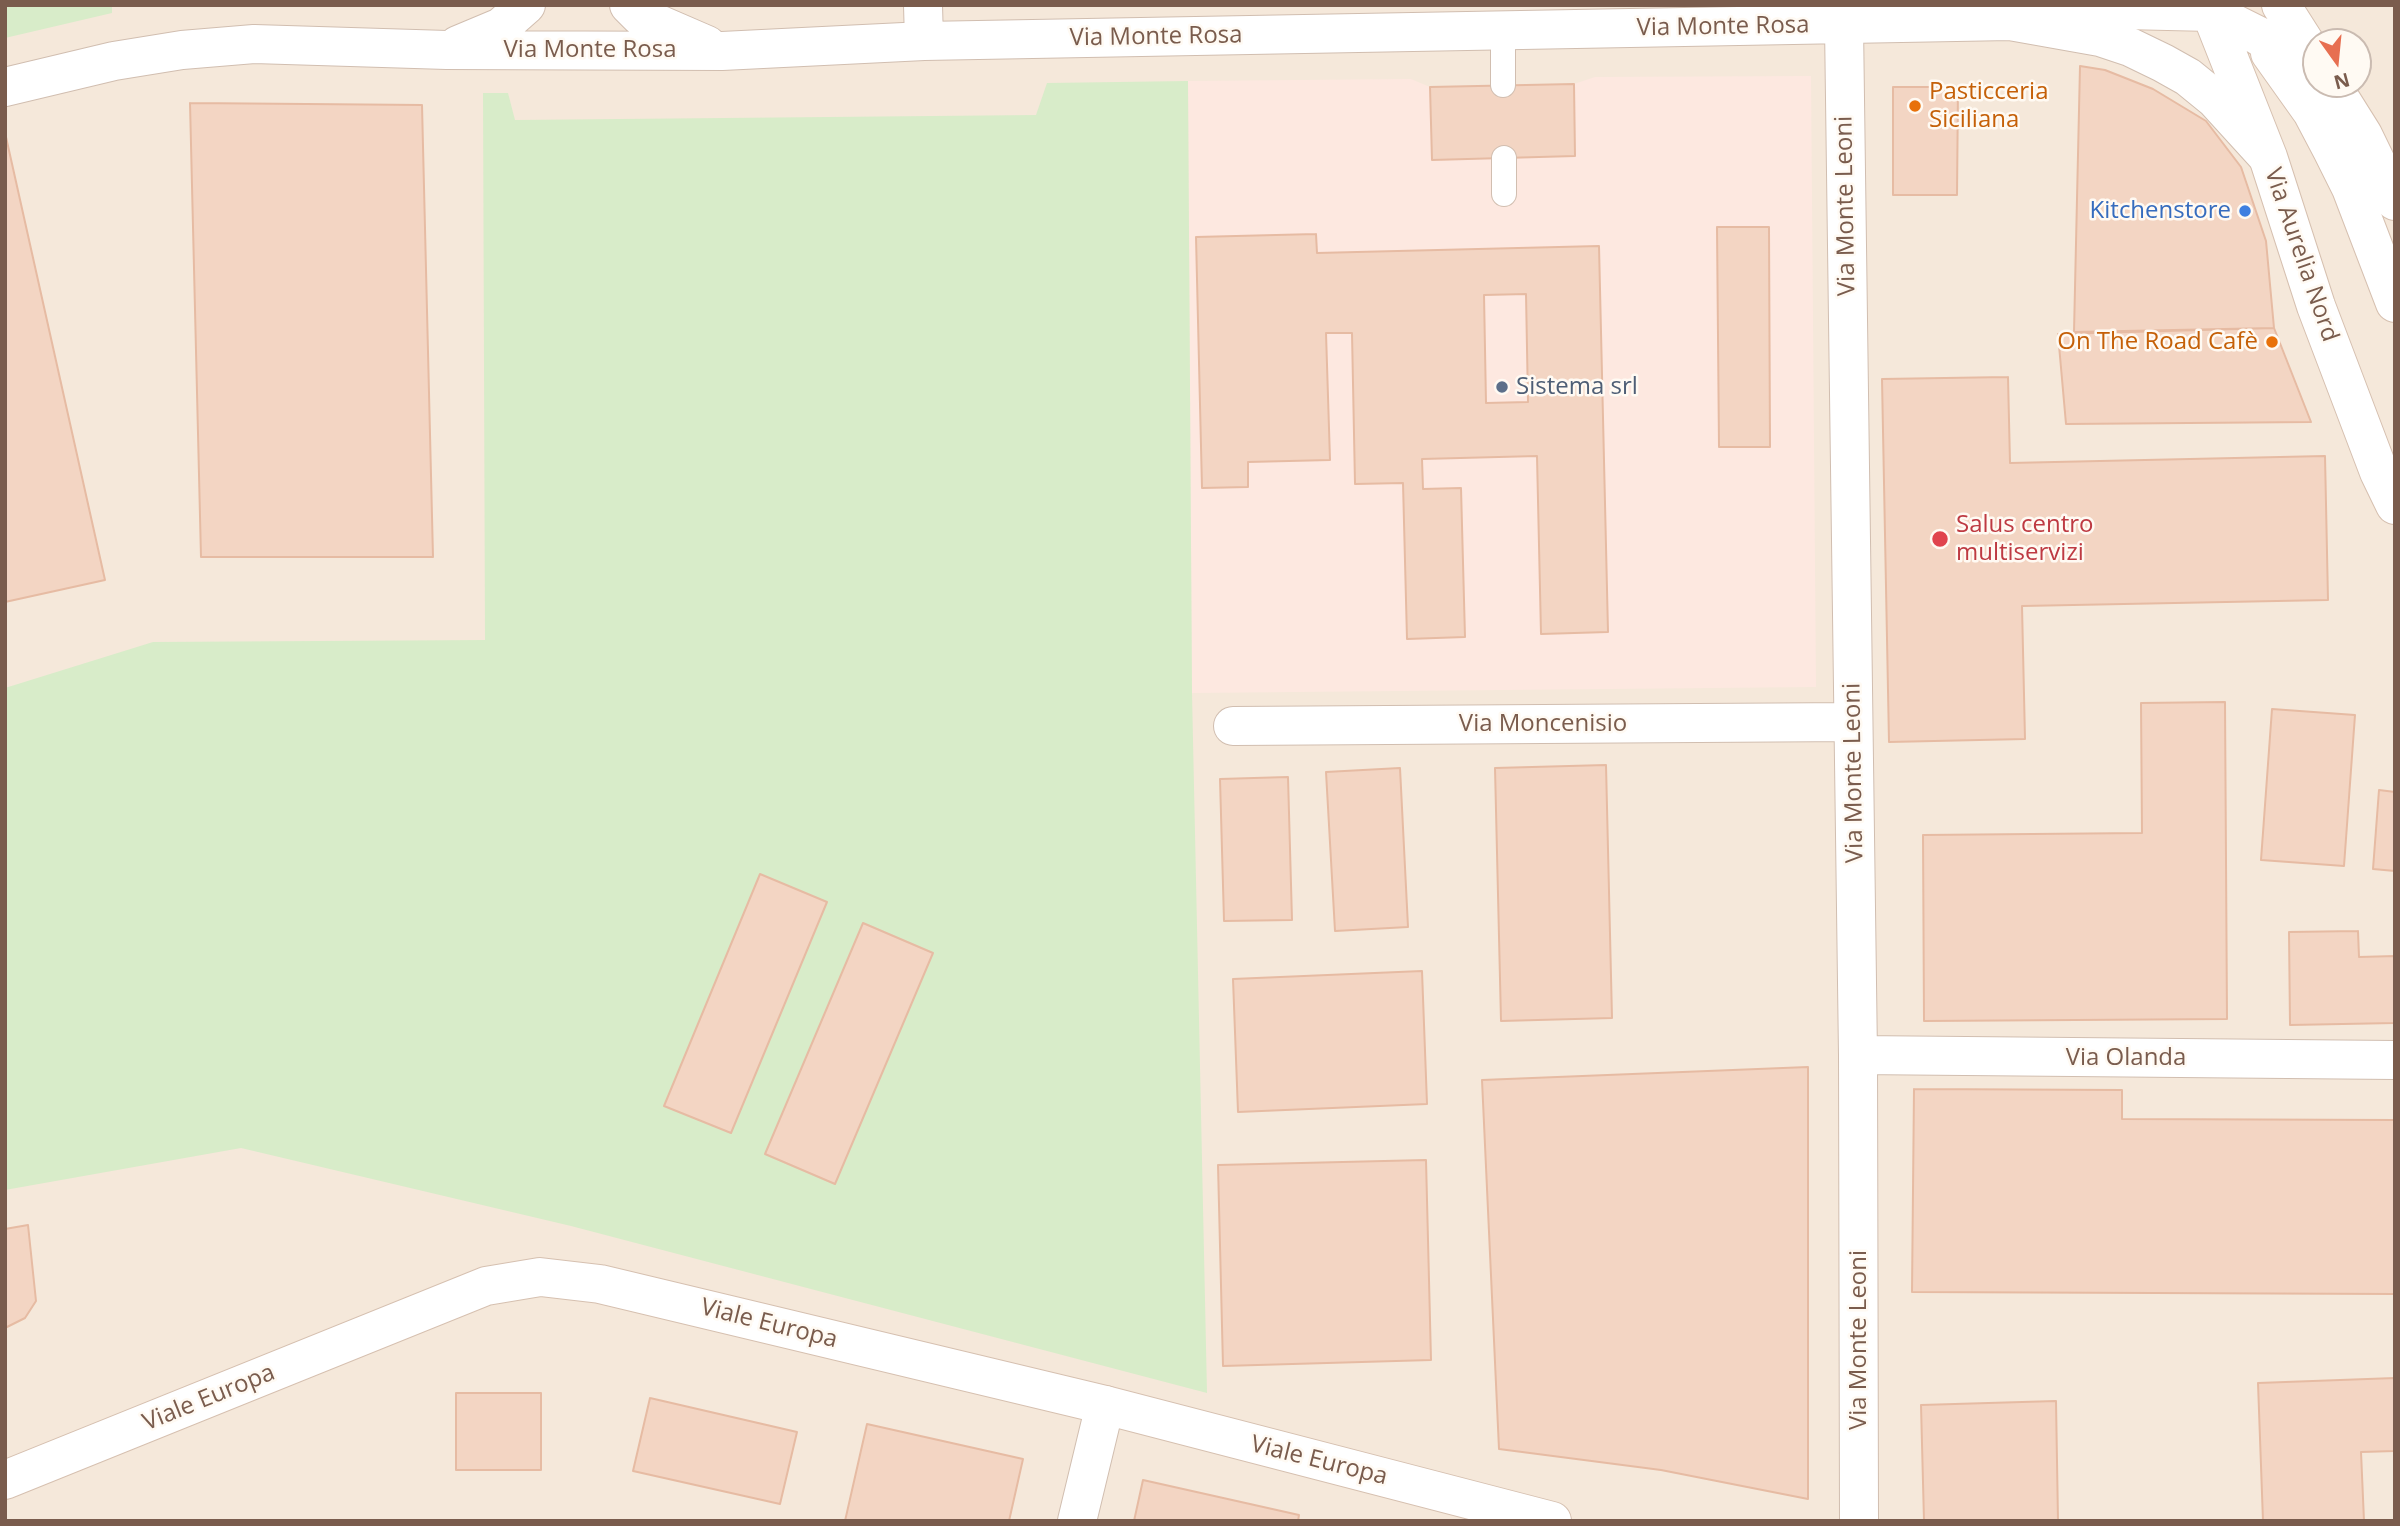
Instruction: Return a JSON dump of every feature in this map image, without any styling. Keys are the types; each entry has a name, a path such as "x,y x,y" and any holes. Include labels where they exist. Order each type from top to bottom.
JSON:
{"street":[{"path":"447,50 501,27 526,5"},
{"path":"629,5 640,16 722,51"},
{"path":"2281,5 2302,38"},
{"path":"2010,21 2080,10 2210,9 2257,35 2302,65"},
{"name":"Via Aurelia Nord","path":"2210,9 2268,157 2316,306 2379,472 2395,505"},
{"name":"Via Monte Rosa","path":"5,87 114,61 182,50 254,44 447,50 722,51 924,23 1503,32 2010,21 2100,37 2130,47 2163,63 2188,77 2215,99 2268,157"},
{"name":"Via Monte Leoni","path":"1844,25 1858,1055 1859,1521"},
{"path":"2257,35 2312,112 2332,150 2351,188 2395,303"},
{"path":"2340,98 2363,135 2395,201"},
{"name":"Via Moncenisio","path":"1233,726 1853,722"},
{"name":"Via Olanda","path":"1858,1055 2395,1060"},
{"name":"Viale Europa","path":"5,1480 486,1286 540,1277 600,1284 1105,1405 1552,1521"},
{"path":"1077,1521 1105,1405"}],"lane":[{"path":"1503,32 1503,85"},
{"path":"1504,158 1504,194"}],"shaded area":[{"path":"5,5 2395,5 2395,1521 5,1521"},
{"name":"Sistema srl","path":"1811,76 1816,687 1192,693 1188,81 1411,79 1430,87 1574,84 1595,77"}],"green space":[{"path":"5,5 112,5 112,13 5,38"},
{"path":"1188,81 1192,693 1207,1393 571,1226 241,1148 5,1190 5,688 153,642 485,640 483,93 508,93 515,120 1036,115 1047,83"}],"building":[{"path":"2080,66 2105,70 2153,89 2206,121 2241,167 2266,241 2274,328 2074,332"},
{"path":"1574,84 1575,156 1432,160 1430,87"},
{"path":"1893,87 1958,87 1957,195 1893,195"},
{"path":"190,103 422,105 433,557 201,557"},
{"path":"5,137 105,580 5,602"},
{"path":"1717,227 1769,227 1770,447 1719,447"},
{"path":"1316,234 1317,253 1599,246 1608,632 1541,634 1537,456 1422,459 1423,489 1461,488 1465,637 1407,639 1403,483 1355,484 1352,333 1326,333 1330,460 1248,462 1248,487 1202,488 1196,237","holes":["1526,294 1528,402 1486,403 1484,295"]},
{"path":"2274,328 2311,422 2066,424 2058,334"},
{"path":"2008,377 2010,463 2325,456 2328,600 2022,606 2025,739 1889,742 1882,379"},
{"path":"2225,702 2227,1019 1924,1021 1923,835 2142,833 2141,703"},
{"path":"2272,709 2355,715 2344,866 2261,860"},
{"path":"1606,765 1612,1018 1501,1021 1495,768"},
{"path":"1400,768 1408,927 1335,931 1326,772"},
{"path":"1288,777 1292,920 1224,921 1220,779"},
{"path":"2379,790 2395,792 2395,871 2373,869"},
{"path":"760,874 827,902 731,1133 664,1106"},
{"path":"863,923 933,953 835,1184 765,1154"},
{"path":"2358,931 2359,957 2395,956 2395,1023 2290,1025 2289,932"},
{"path":"1422,971 1427,1104 1238,1112 1233,979"},
{"path":"1808,1067 1808,1499 1661,1470 1499,1449 1482,1080"},
{"path":"1914,1089 2122,1090 2122,1119 2395,1120 2395,1294 1912,1292"},
{"path":"1426,1160 1431,1360 1223,1366 1218,1165"},
{"path":"28,1225 36,1301 25,1318 5,1328 5,1229"},
{"path":"2395,1378 2395,1451 2361,1452 2364,1521 2263,1521 2258,1383"},
{"path":"456,1393 541,1393 541,1470 456,1470"},
{"path":"650,1398 797,1432 780,1504 633,1471"},
{"path":"2056,1401 2058,1521 1924,1521 1921,1405"},
{"path":"867,1424 1023,1459 1009,1521 845,1521"},
{"path":"1143,1480 1299,1515 1298,1521 1134,1521"}],"place":[{"name":"Pasticceria Siciliana","path":"1915,106"},
{"name":"Kitchenstore","path":"2245,211"},
{"name":"On The Road Cafè","path":"2272,342"},
{"name":"Sistema srl","path":"1502,387"},
{"name":"Salus centro multiservizi","path":"1940,539"}]}
